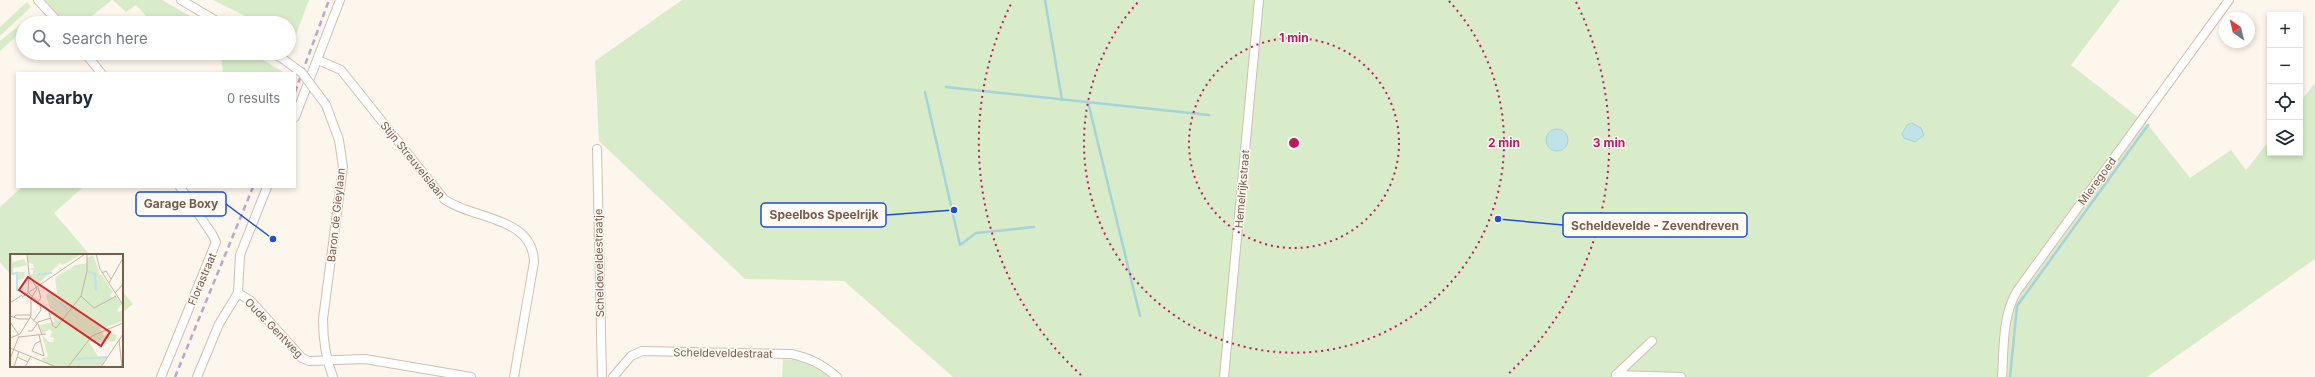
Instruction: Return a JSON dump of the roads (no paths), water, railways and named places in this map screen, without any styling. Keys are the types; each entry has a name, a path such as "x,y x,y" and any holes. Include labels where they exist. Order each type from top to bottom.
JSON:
{"street":[{"path":"38,0 53,16"},
{"path":"181,0 208,16"},
{"path":"296,115 340,0"},
{"name":"Hemelrijkstraat","path":"1224,377 1259,0"},
{"name":"Mieregoed","path":"2002,377 2007,319 2010,303 2017,291 2229,0"},
{"path":"91,60 100,72"},
{"name":"Baron de Gieylaan","path":"284,60 310,81 326,105 339,140 343,167 323,319 323,339 326,360 333,377"},
{"name":"Stijn Streuvelslaan","path":"318,60 341,70 444,199 460,209 514,228 527,238 533,254 534,262 514,377"},
{"name":"Scheldeveldestraatje","path":"597,149 602,377"},
{"name":"Florastraat","path":"161,377 216,242 181,188"},
{"name":"Oude Gentweg","path":"267,188 240,254 238,293 251,301 302,358 309,361 326,360"},
{"path":"197,377 218,324 238,293"},
{"path":"1652,341 1616,375 1681,377"},
{"name":"Scheldeveldestraat","path":"613,377 631,356 642,351 790,354 808,358 823,364 837,377"},
{"path":"326,360 365,359 471,377"}],"water":[{"path":"1912,123 1921,128 1924,135 1915,142 1904,138 1902,134 1907,125"},
{"path":"1557,129 1565,132 1568,140 1565,148 1557,151 1549,148 1546,140 1549,132"}],"waterway":[{"path":"1045,0 1062,100"},
{"path":"946,87 1209,115"},
{"path":"925,92 960,245 976,233 1034,227"},
{"path":"1088,102 1140,316"},
{"path":"2010,377 2017,306 2148,125"}],"railway":[{"path":"296,89 329,0"},
{"path":"175,377 253,188"}],"place":[{"name":"Speelbos Speelrijk","path":"954,210"},
{"name":"Scheldevelde - Zevendreven","path":"1498,219"},
{"name":"Garage Boxy","path":"273,239"}]}
